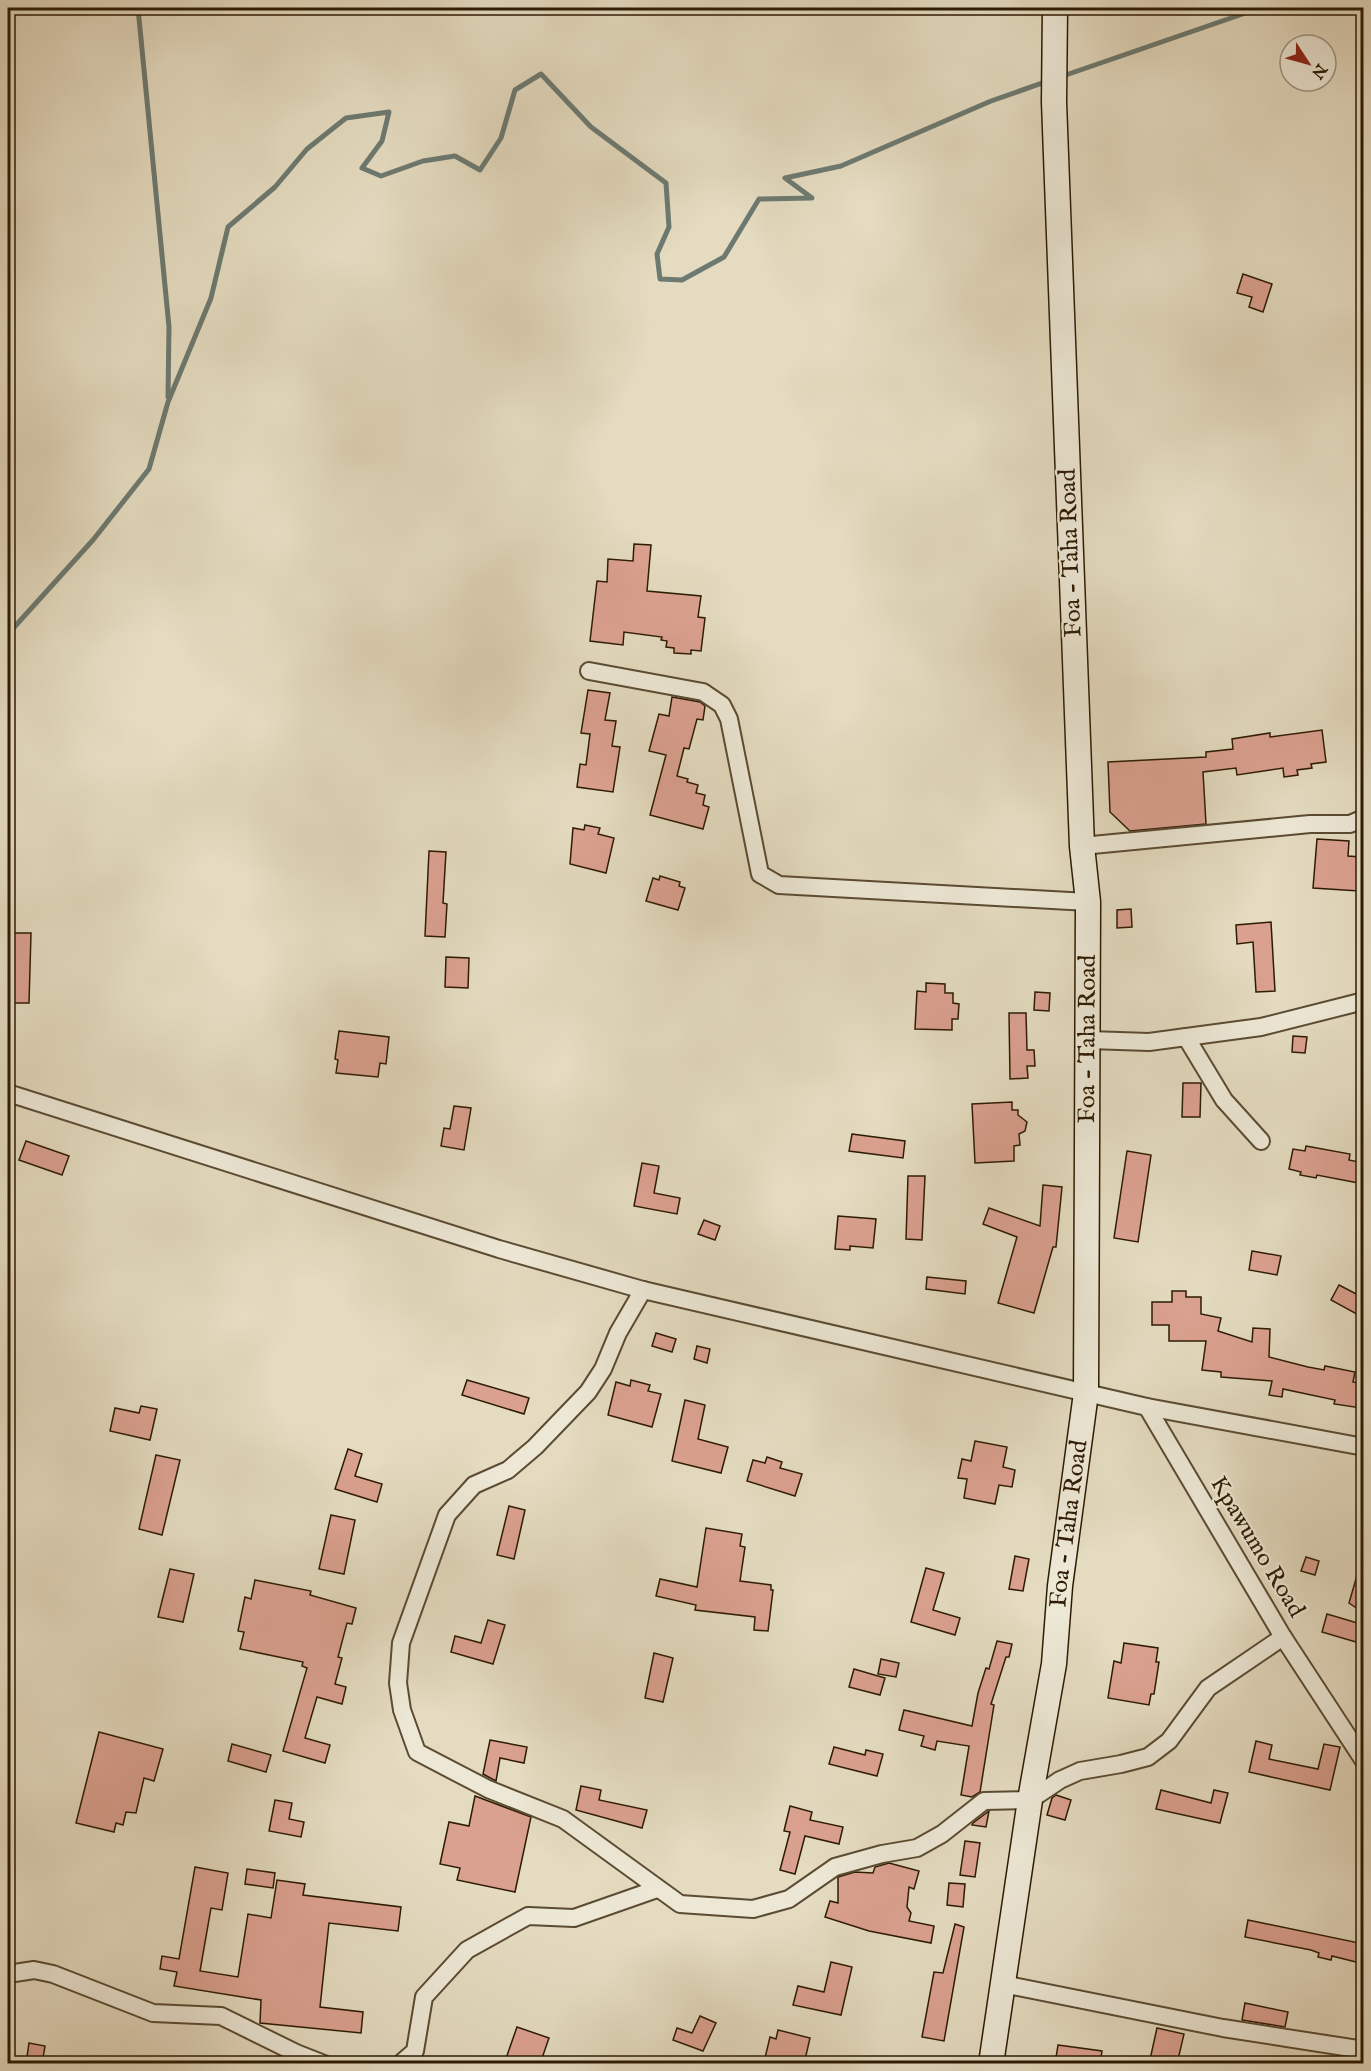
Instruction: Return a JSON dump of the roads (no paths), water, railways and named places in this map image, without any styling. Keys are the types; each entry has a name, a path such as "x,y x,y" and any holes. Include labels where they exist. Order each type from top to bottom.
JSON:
{"street":[{"name":"Foa - Taha Road","path":"991,2064 1030,1800 1054,1664 1060,1586 1086,1393 1088,902 1082,846 1054,102 1055,8"},
{"path":"589,671 703,692 722,705 729,719 760,874 779,885 1088,902"},
{"path":"1082,846 1310,824 1350,824 1364,818"},
{"path":"1089,1040 1149,1042 1261,1027 1364,1001"},
{"path":"1186,1037 1224,1100 1262,1141"},
{"path":"8,1094 499,1249 643,1290 1147,1407 1364,1447"},
{"path":"643,1290 618,1333 603,1369 588,1392 535,1447 508,1470 474,1485 447,1515 401,1643 398,1683 402,1710 417,1752 488,1789 563,1819 680,1904 753,1909 789,1899 836,1868 882,1854 917,1848 942,1834 984,1801 1030,1800 1060,1780 1080,1771 1148,1757 1168,1741 1208,1688 1283,1637"},
{"name":"Kpawumo Road","path":"1147,1407 1283,1637 1364,1761"},
{"path":"400,2064 415,2051 424,1997 467,1950 528,1916 573,1918 657,1889"},
{"path":"8,1974 34,1971 53,1974 153,2013 221,2016 296,2053 324,2064"},
{"path":"1003,1984 1223,2028 1364,2050"}],"waterway":[{"path":"138,8 169,327 168,397"},
{"path":"1060,77 1260,8"},
{"path":"8,634 93,540 149,469 168,402 211,298 228,227 275,187 307,149 346,118 389,112 382,141 362,168 381,176 423,161 455,156 480,170 501,138 515,90 541,74 591,127 666,183 669,227 657,254 660,279 682,280 724,257 759,199 812,198 785,178 841,166 991,101 1048,81"}]}
